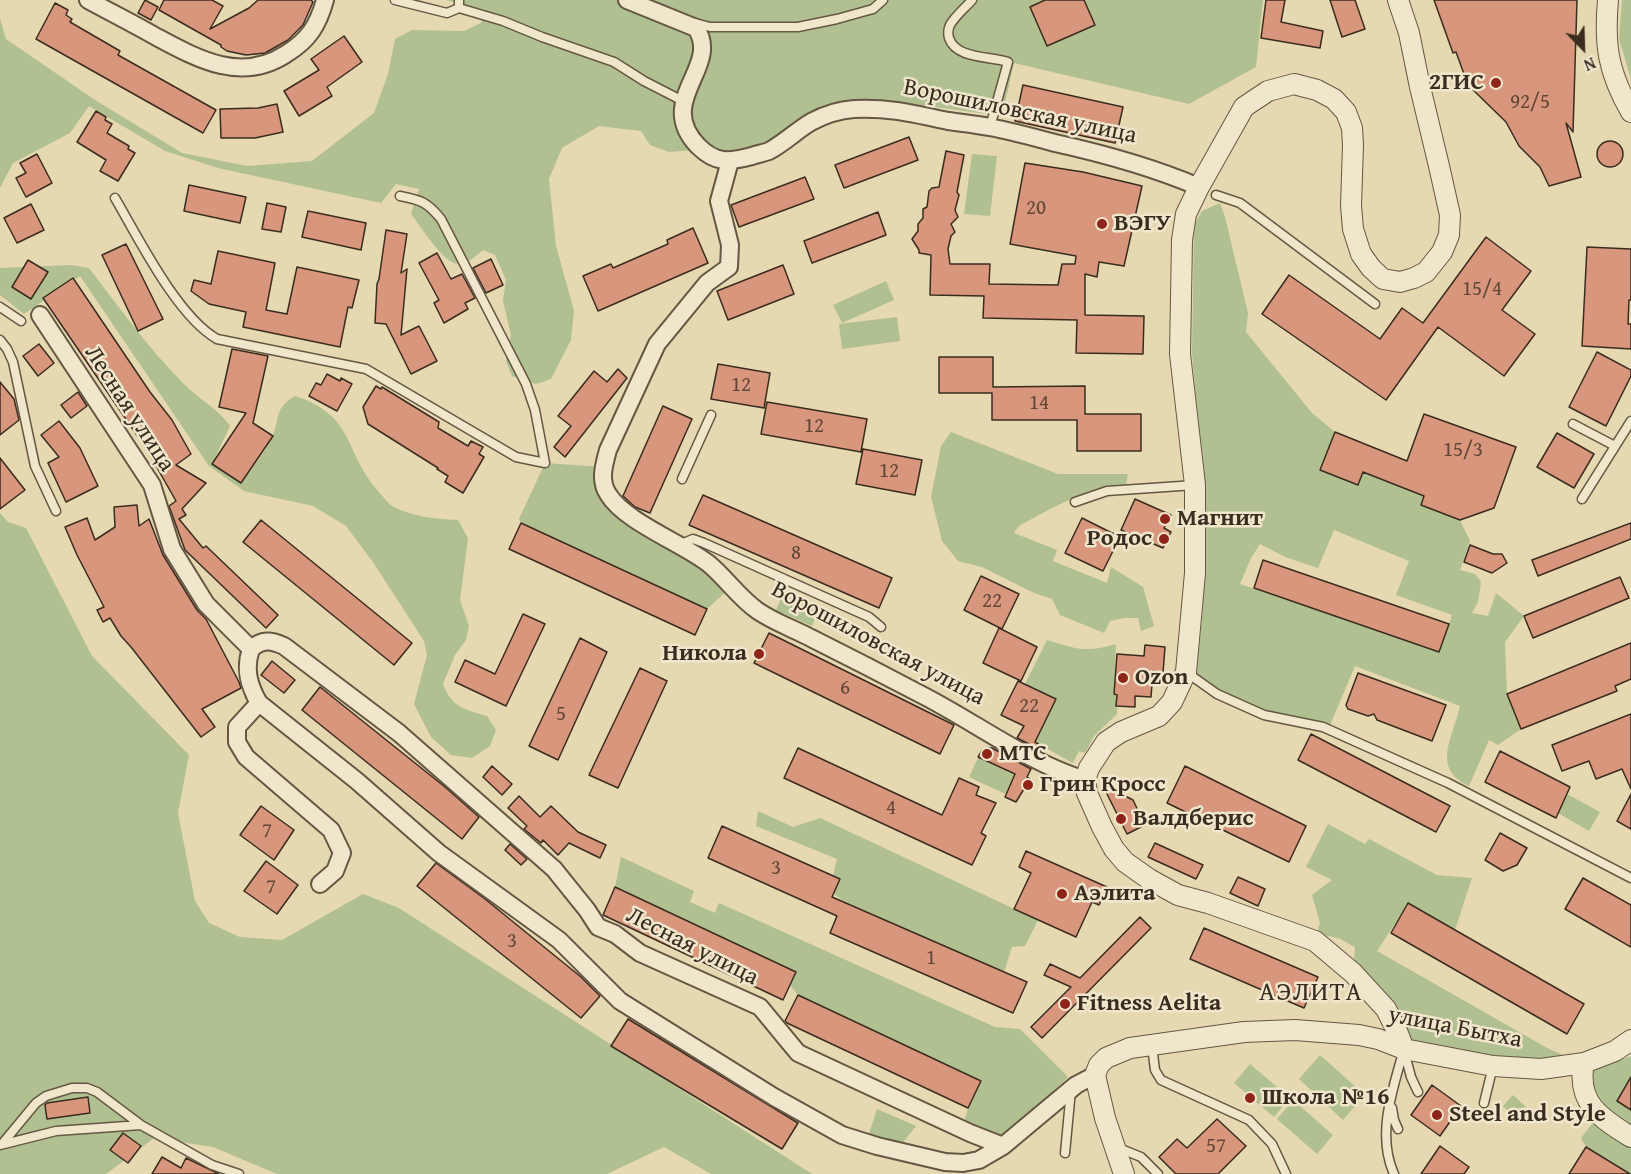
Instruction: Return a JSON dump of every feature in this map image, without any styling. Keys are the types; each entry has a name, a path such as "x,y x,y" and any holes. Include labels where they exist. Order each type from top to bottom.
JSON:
{"street":[{"path":"88,0 190,55 218,65 245,68 275,61 298,47 319,21 325,0"},
{"path":"627,0 696,28 702,37 704,47 701,60 691,78 683,101 682,117 687,132 697,144 717,159 730,161"},
{"path":"1398,0 1409,33 1450,215 1449,235 1442,252 1426,272 1400,282 1383,279 1361,254 1353,229 1352,128 1346,112 1334,99 1317,90 1294,84 1268,91 1244,107 1208,191 1186,214 1182,240 1180,354 1195,485 1195,573 1186,672 1172,702 1159,716 1121,732 1106,742 1089,768 1085,780 1087,793 1101,827 1125,862 1178,895 1208,903 1315,941 1353,973 1386,1009 1404,1049"},
{"path":"1608,0 1605,28 1607,53 1619,91 1631,112"},
{"name":"Ворошиловская улица","path":"1085,780 1061,773 991,736 957,713 757,611 709,564 655,532 617,505 608,494 603,482 603,466 608,450 657,344 707,283 729,267 730,245 719,201 730,161 768,151 826,115 851,109 883,109 912,112 948,121 990,127 1123,159 1163,171 1208,191"},
{"name":"Лесная улица","path":"40,315 152,485 172,549 206,604 251,649 260,642 267,641 285,646 399,733 554,869 587,909 598,927 615,934 640,953 760,1007 798,1053 970,1133 1004,1146"},
{"path":"251,649 247,671 259,704 237,727 237,742 246,757 331,830 342,853 335,871 320,884"},
{"name":"улица Бытха","path":"259,704 357,781 439,853 559,940 620,1001 774,1097 842,1135 877,1146 945,1162 963,1163 979,1160 1004,1146 1071,1089 1095,1075 1099,1065 1117,1052 1130,1048 1244,1032 1295,1030 1368,1037 1404,1049 1493,1066 1541,1069 1584,1063 1615,1051 1631,1040"},
{"path":"1584,1063 1583,1088 1588,1101 1599,1115 1631,1137"},
{"path":"1095,1075 1105,1118 1124,1174"}],"lane":[{"path":"395,0 447,13 459,4 542,37 614,62 683,101"},
{"path":"668,16 710,27 798,27 873,9 883,0"},
{"path":"972,0 949,26 948,34 953,47 959,51 1008,62 990,127"},
{"path":"1208,191 1240,203 1375,304"},
{"path":"115,198 167,286 205,332 217,339 366,369 516,457 545,463 535,410 526,384 441,219 430,206 420,200 400,196"},
{"path":"0,307 21,321"},
{"path":"0,340 13,362 35,466 56,511"},
{"path":"682,479 711,415"},
{"path":"1582,499 1631,421"},
{"path":"1573,424 1615,446"},
{"path":"1075,502 1107,491 1195,485"},
{"path":"680,545 693,539 704,543 869,617 881,627"},
{"path":"1186,672 1217,694 1264,715 1323,727 1453,786 1631,878"},
{"path":"1152,1046 1155,1070 1161,1080 1249,1120 1272,1144 1286,1174"},
{"path":"1404,1049 1411,1077 1418,1092"},
{"path":"1394,1174 1387,1150 1388,1109 1404,1049"},
{"path":"1484,1103 1493,1066"},
{"path":"1,1145 36,1103 46,1096 72,1088 87,1088 97,1092 141,1125 212,1165 239,1174"},
{"path":"1065,1153 1071,1089"},
{"path":"1390,1099 1398,1129"},
{"path":"1,1145 56,1131 141,1125"},
{"path":"1115,1146 1141,1158 1158,1174"}],"green space":[{"path":"446,0 1263,0 1256,67 1189,104 1014,63 1002,116 883,100 847,105 757,155 696,150 669,152 650,145 641,131 599,126 562,148 549,179 556,246 574,311 571,340 551,379 536,384 512,376 506,361 511,335 503,301 506,280 495,255 483,250 469,261 459,264 446,258 411,214 419,189 396,184 381,203 218,168 165,151 89,106 70,133 13,163 0,188 0,19 6,39 95,100 182,153 247,166 312,161 374,113 388,74 395,39 412,30 464,31 481,23 486,10"},
{"path":"1622,0 1631,0 1631,79 1619,39"},
{"path":"972,154 997,156 990,216 964,214"},
{"path":"1220,203 1248,313 1246,332 1312,413 1335,432 1320,470 1357,485 1363,472 1424,496 1421,505 1460,520 1470,541 1460,570 1475,574 1481,582 1478,602 1472,613 1488,616 1496,593 1524,616 1505,642 1507,693 1521,729 1498,745 1489,740 1469,786 1457,779 1447,761 1450,740 1460,706 1355,666 1328,730 1264,715 1193,677 1201,633 1204,589 1202,500 1205,492 1192,354 1194,225 1202,211","holes":["1334,530 1409,561 1396,595 1452,615 1439,652 1240,584 1260,544 1285,557 1318,568"]},
{"path":"72,265 89,268 170,370 220,414 230,426 212,464 241,483 271,440 284,404 295,396 314,404 339,424 367,476 392,506 417,515 458,520 468,538 460,600 469,626 466,640 455,655 443,684 455,703 487,716 496,730 490,746 472,758 451,755 431,737 414,704 427,655 424,641 373,562 346,526 313,506 244,491 209,466 80,276 24,314 0,295 0,268"},
{"path":"886,281 894,300 842,323 833,305"},
{"path":"897,317 900,341 842,349 839,324"},
{"path":"951,432 1058,474 1128,474 1126,485 1097,490 1071,499 1019,526 1014,533 1057,550 1053,561 1107,583 1111,567 1143,587 1154,626 1141,631 1138,618 1124,618 1110,621 1104,633 1060,615 1052,599 1034,593 982,567 958,561 942,541 931,497 941,446"},
{"path":"545,463 603,467 608,494 732,586 707,609 521,523 519,519"},
{"path":"0,513 8,522 26,528 92,656 189,755 178,813 195,901 209,923 240,937 282,940 363,894 399,908 812,1174 711,1174 664,1147 607,1174 277,1174 213,1147 154,1138 106,1174 0,1174"},
{"path":"783,594 819,610 812,626 776,610"},
{"path":"1047,640 1081,649 1116,644 1114,694 1117,697 1117,714 1094,736 1085,753 1079,751 1073,763 1035,742 1056,699 1025,684"},
{"path":"978,758 1014,775 1005,794 969,777"},
{"path":"1567,794 1600,812 1589,831 1558,813"},
{"path":"758,811 793,827 820,818 1038,920 1025,946 1012,947 1004,972 844,902 834,894 840,880 833,876 837,859 756,826"},
{"path":"1328,824 1365,844 1369,839 1437,875 1472,878 1455,930 1408,904 1377,951 1549,1049 1573,1059 1560,1067 1404,1049 1353,973 1355,947 1340,939 1317,933 1320,923 1312,895 1332,880 1306,867"},
{"path":"621,857 694,891 690,902 715,913 719,903 995,1027 1020,1029 1068,1077 998,1144 962,1129 968,1108 981,1081 798,995 790,985 796,972 615,887"},
{"path":"1320,1055 1365,1095 1343,1120 1299,1079"},
{"path":"1631,1056 1631,1125 1607,1109 1593,1086 1592,1071"},
{"path":"1250,1064 1290,1098 1274,1117 1234,1083"},
{"path":"1513,1095 1526,1107 1516,1119 1503,1106"},
{"path":"1293,1100 1333,1135 1317,1154 1277,1119"},
{"path":"877,1109 916,1126 900,1146 869,1134"},
{"path":"1599,1115 1631,1137 1631,1174 1586,1147 1581,1138"}],"building":[{"path":"145,0 158,7 151,20 138,13"},
{"path":"164,0 212,0 223,6 210,29 249,8 258,0 311,0 313,2 303,25 288,40 265,53 246,55 227,51 221,45 159,10"},
{"path":"1045,0 1084,0 1095,25 1047,46 1030,7"},
{"path":"1266,0 1285,0 1281,22 1323,31 1320,48 1261,38"},
{"path":"1330,0 1355,0 1365,29 1342,37"},
{"path":"1434,0 1577,0 1573,132 1566,123 1581,177 1549,186 1540,167 1519,146 1506,122 1468,85 1456,52 1453,53"},
{"path":"55,3 68,10 66,15 72,19 70,22 120,51 118,55 216,110 203,133 36,39"},
{"path":"344,36 362,62 327,87 332,96 299,116 284,91 319,70 311,59"},
{"path":"1023,85 1123,107 1115,143 1015,121"},
{"path":"277,104 283,132 255,138 221,138 220,109 258,108"},
{"path":"96,111 112,124 107,133 129,146 128,149 135,153 118,181 100,171 106,160 77,142"},
{"path":"909,137 918,160 844,188 835,165"},
{"path":"1610,141 1619,145 1623,154 1619,163 1610,167 1601,163 1597,154 1601,145"},
{"path":"946,151 964,155 955,210 958,217 951,224 955,232 951,236 948,249 950,264 990,264 989,284 1058,285 1062,264 1075,264 1076,256 1010,244 1025,163 1083,172 1142,186 1124,266 1099,262 1097,277 1085,274 1085,315 1144,316 1143,354 1076,353 1077,320 983,318 984,296 930,295 931,255 919,253 912,239 923,218 923,209 927,207 929,191 939,187"},
{"path":"37,154 52,183 26,197 16,178 26,173 20,163"},
{"path":"805,177 814,199 739,227 731,205"},
{"path":"189,185 246,197 240,223 184,211"},
{"path":"267,203 286,207 281,232 262,229"},
{"path":"31,204 44,230 17,243 4,218"},
{"path":"308,211 366,223 361,250 302,237"},
{"path":"878,212 886,235 812,263 804,241"},
{"path":"693,228 708,263 598,311 583,276 611,264 613,268 668,244 667,240"},
{"path":"386,230 407,234 401,273 407,269 401,335 419,326 437,361 411,374 386,324 375,323 377,284"},
{"path":"1486,237 1531,271 1502,310 1535,334 1504,376 1438,327 1386,400 1262,314 1289,275 1380,339 1402,308 1423,323"},
{"path":"126,244 163,319 138,331 102,255"},
{"path":"1587,247 1631,249 1631,300 1629,300 1628,324 1631,324 1631,349 1582,346"},
{"path":"218,251 275,263 266,310 287,314 297,267 359,280 352,308 348,307 340,347 243,327 246,312 209,304 191,291 194,280 211,284"},
{"path":"437,253 451,279 462,274 475,298 465,303 468,309 444,323 434,303 439,300 419,263"},
{"path":"491,259 503,285 486,293 473,268"},
{"path":"28,260 48,272 31,299 12,287"},
{"path":"783,265 794,294 728,320 717,291"},
{"path":"73,278 150,392 172,420 191,454 176,465 206,483 182,509 186,515 179,519 203,548 206,546 278,615 266,628 185,550 169,506 176,501 147,450 43,298"},
{"path":"39,344 54,363 38,376 23,356"},
{"path":"232,349 268,356 253,423 273,436 241,483 212,464 246,413 219,407"},
{"path":"1597,352 1631,370 1631,376 1606,426 1569,407"},
{"path":"939,357 993,357 993,387 1085,386 1085,414 1141,414 1141,451 1077,451 1077,420 992,420 992,393 939,393"},
{"path":"718,364 770,373 764,408 711,399"},
{"path":"618,369 627,378 565,457 554,447 571,426 558,416 594,371 607,382"},
{"path":"327,374 352,384 337,411 309,396 316,383 321,385"},
{"path":"0,382 14,399 19,420 0,435"},
{"path":"376,386 381,389 382,387 439,422 438,428 468,446 471,441 483,447 479,454 484,457 463,493 445,482 448,476 438,468 368,424 363,407"},
{"path":"78,392 87,406 71,418 61,405"},
{"path":"767,402 867,419 861,452 761,434"},
{"path":"663,406 692,419 650,513 635,507 623,496"},
{"path":"1424,414 1516,447 1494,508 1460,520 1421,505 1424,496 1363,472 1358,485 1320,470 1335,432 1407,461"},
{"path":"59,421 80,448 98,486 66,502 48,463 59,457 41,435"},
{"path":"1557,433 1594,454 1574,488 1537,467"},
{"path":"863,449 922,460 915,495 856,484"},
{"path":"0,458 25,490 0,509"},
{"path":"703,495 892,578 879,608 689,525"},
{"path":"1135,499 1171,515 1164,528 1171,532 1163,548 1121,530"},
{"path":"137,505 139,526 149,519 163,555 197,610 206,619 241,688 202,709 215,727 201,737 121,636 110,618 103,622 97,610 104,607 65,527 87,518 95,540 115,527 114,507"},
{"path":"1082,518 1120,537 1103,571 1065,553"},
{"path":"261,520 412,643 394,665 243,542"},
{"path":"521,523 707,609 695,635 509,549"},
{"path":"1631,523 1631,539 1538,576 1532,560"},
{"path":"1470,545 1493,554 1502,554 1507,563 1492,573 1464,562"},
{"path":"1263,560 1449,624 1439,652 1254,588"},
{"path":"981,576 1019,594 1002,629 964,610"},
{"path":"1620,577 1629,598 1533,638 1524,616"},
{"path":"523,614 545,624 506,706 455,682 465,660 495,674"},
{"path":"999,628 1037,647 1021,681 983,663"},
{"path":"769,633 954,725 940,754 754,663"},
{"path":"580,638 607,652 558,760 529,746"},
{"path":"1631,643 1631,679 1615,686 1617,691 1521,729 1507,694"},
{"path":"1145,645 1165,647 1163,673 1153,671 1151,697 1135,696 1135,707 1116,706 1117,695 1114,694 1117,654 1144,656"},
{"path":"272,661 295,680 284,693 261,675"},
{"path":"640,668 667,681 618,788 589,775"},
{"path":"1358,673 1446,705 1432,741 1377,720 1374,714 1368,716 1348,709 1346,705"},
{"path":"1018,681 1056,699 1035,742 1043,747 1041,750 1017,738 1024,726 1001,715"},
{"path":"320,687 479,817 462,839 302,710"},
{"path":"1631,714 1631,789 1622,769 1596,779 1589,761 1562,771 1552,745"},
{"path":"1311,734 1450,806 1436,832 1298,760"},
{"path":"798,748 942,815 959,778 979,787 976,795 996,803 981,833 986,836 972,865 784,778"},
{"path":"992,748 1031,769 1027,777 1030,779 1016,802 1005,797 1015,774 978,757 982,750"},
{"path":"1500,751 1570,787 1556,818 1485,782"},
{"path":"492,766 512,784 502,795 483,777"},
{"path":"1185,766 1306,826 1289,862 1167,803"},
{"path":"1102,784 1133,800 1145,825 1127,834"},
{"path":"1631,794 1631,829 1617,821"},
{"path":"519,796 540,817 551,806 578,832 606,845 600,858 569,843 558,855 543,840 541,843 524,829 527,826 508,808"},
{"path":"261,806 294,830 274,860 240,835"},
{"path":"722,826 840,879 832,897 1027,982 1013,1013 830,933 837,916 708,858"},
{"path":"1500,833 1527,848 1517,865 1503,871 1485,860"},
{"path":"1155,843 1203,865 1196,879 1148,857"},
{"path":"510,844 527,859 521,865 505,850"},
{"name":"Аэлита","path":"1026,851 1107,887 1099,905 1092,902 1076,937 1014,909 1031,873 1019,867"},
{"path":"266,861 298,885 277,914 244,891"},
{"path":"436,863 485,899 581,977 600,996 581,1018 417,886"},
{"path":"1238,877 1265,889 1258,906 1230,893"},
{"path":"1583,878 1631,905 1631,947 1565,909"},
{"path":"615,887 796,972 783,1000 603,915"},
{"path":"1408,903 1584,1004 1567,1034 1391,933"},
{"path":"1140,917 1151,928 1042,1038 1031,1027 1071,987 1044,975 1050,964 1080,978"},
{"path":"1204,928 1318,977 1304,1008 1190,959"},
{"path":"798,995 981,1081 968,1108 787,1023 785,1021"},
{"path":"628,1019 798,1123 782,1149 611,1046"},
{"path":"1631,1077 1631,1110 1617,1101"},
{"path":"1432,1085 1461,1106 1440,1136 1411,1115"},
{"path":"88,1097 90,1113 47,1119 45,1105 47,1103"},
{"path":"1217,1119 1246,1146 1218,1174 1176,1174 1159,1157 1177,1139 1187,1148"},
{"path":"123,1133 141,1146 128,1163 110,1150"},
{"path":"1440,1146 1469,1167 1464,1174 1421,1174"},
{"path":"1586,1147 1630,1174 1569,1174"},
{"path":"162,1157 181,1168 186,1158 219,1174 152,1174"}],"place":[{"name":"2ГИС","path":"1496,83"},
{"name":"ВЭГУ","path":"1102,224"},
{"name":"Магнит","path":"1165,519"},
{"name":"Родос","path":"1164,539"},
{"name":"Никола","path":"759,654"},
{"name":"Ozon","path":"1123,678"},
{"name":"МТС","path":"987,754"},
{"name":"Грин Кросс","path":"1028,785"},
{"name":"Валдберис","path":"1121,819"},
{"name":"Аэлита","path":"1062,894"},
{"name":"Fitness Aelita","path":"1065,1004"},
{"name":"Школа №16","path":"1250,1098"},
{"name":"Steel and Style","path":"1437,1115"}],"district":[{"name":"АЭЛИТА","path":"1311,993"}]}
